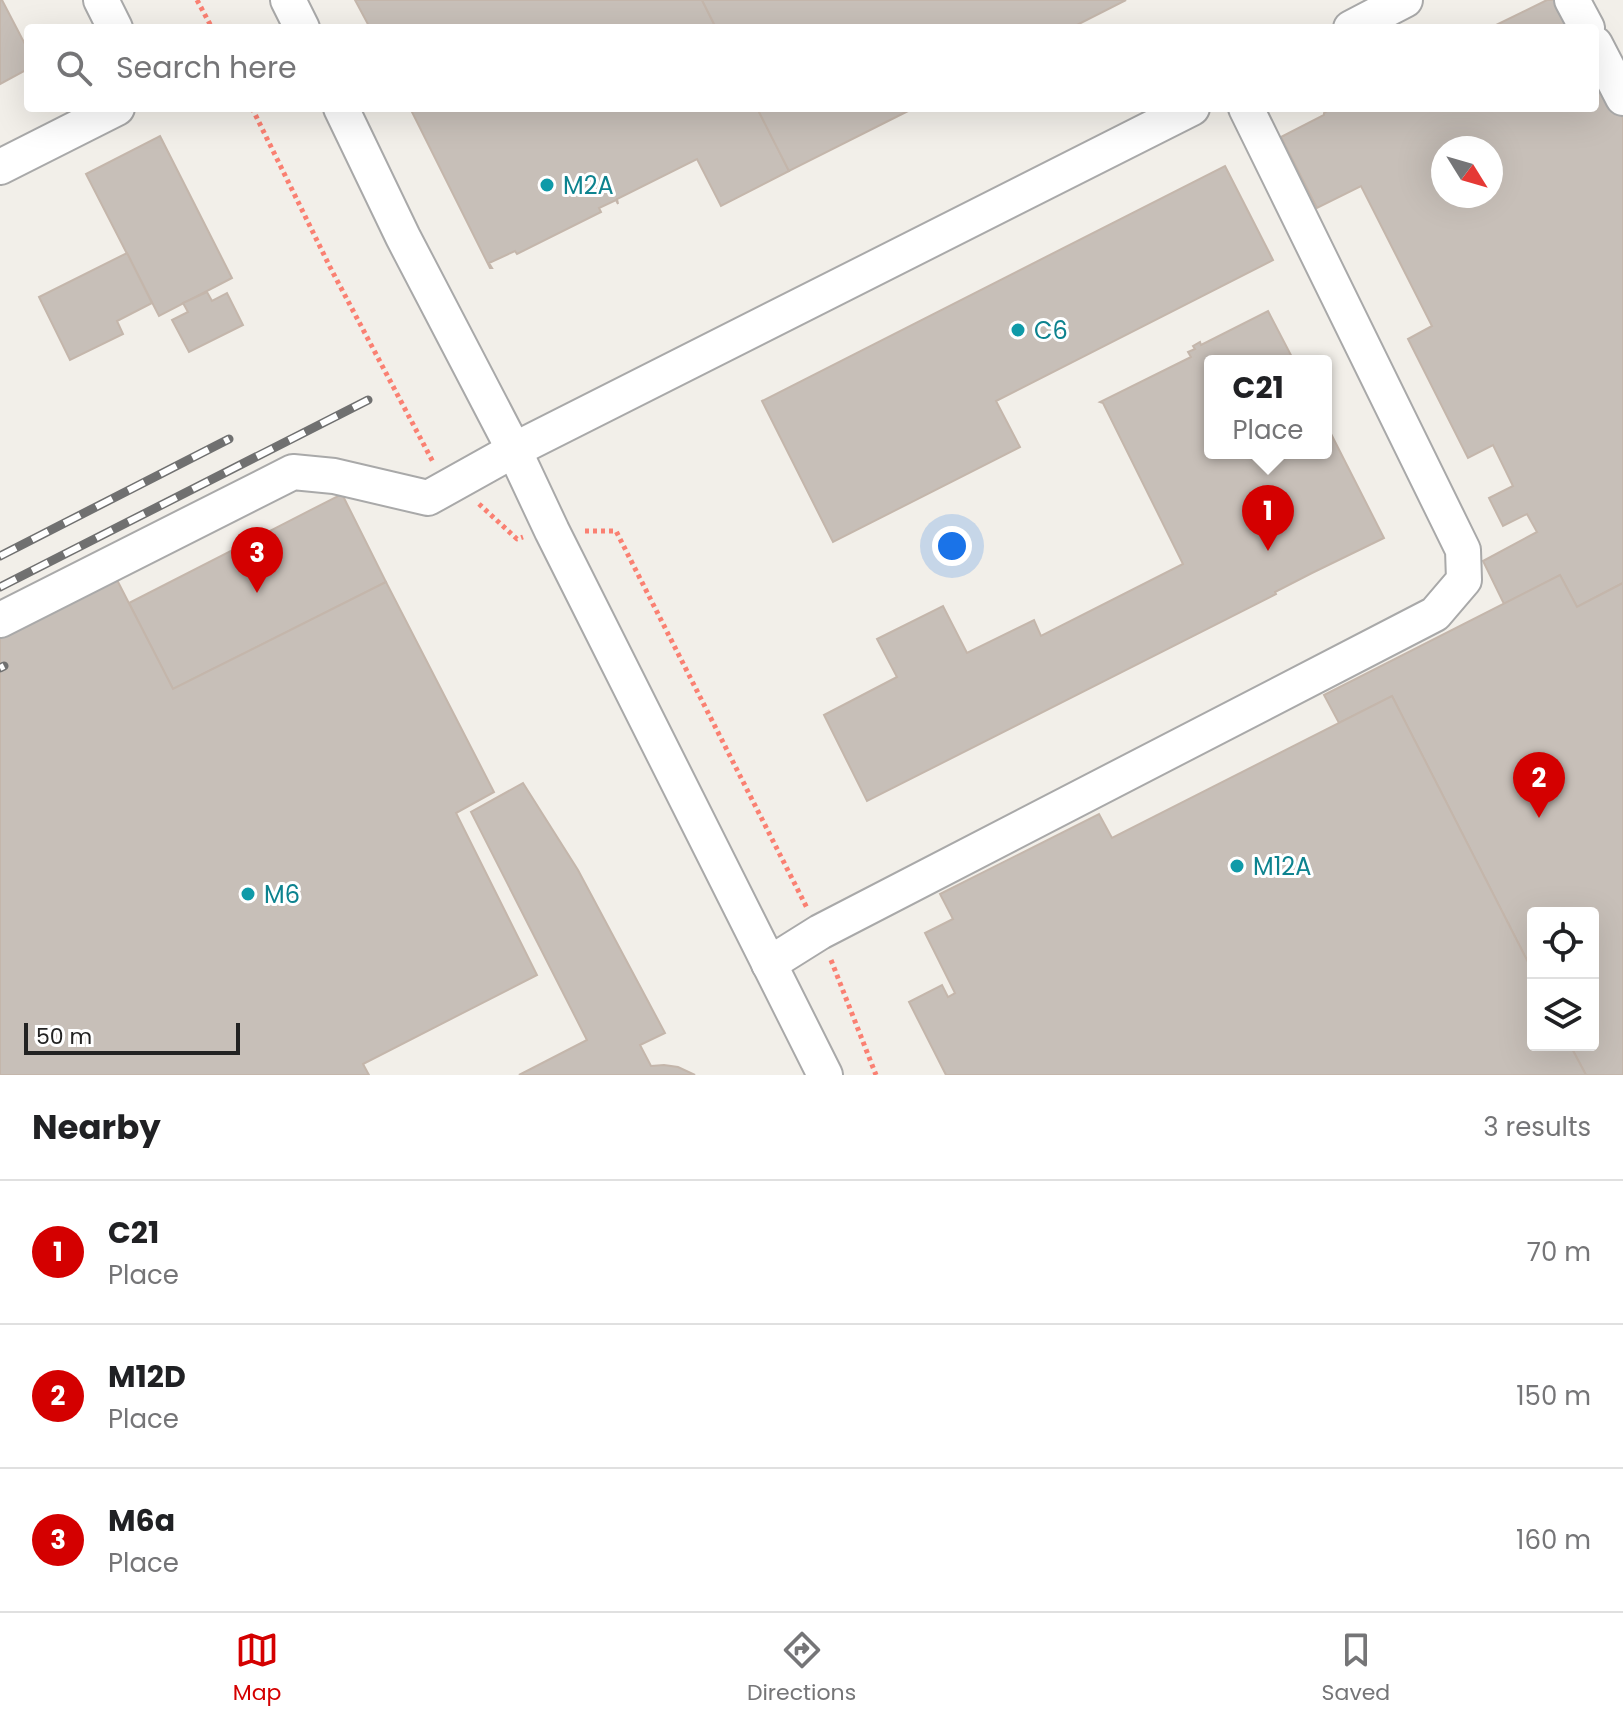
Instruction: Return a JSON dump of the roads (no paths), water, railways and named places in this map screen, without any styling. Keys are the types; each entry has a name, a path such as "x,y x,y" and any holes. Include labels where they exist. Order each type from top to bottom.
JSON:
{"lane":[{"path":"101,0 113,24"},
{"path":"1359,24 1405,0"},
{"path":"1572,0 1585,24"},
{"path":"1599,52 1623,98"},
{"path":"0,167 109,112"},
{"path":"343,112 825,1075"},
{"path":"0,620 293,472 334,476 428,498 514,450 1184,112"},
{"path":"769,964 820,932 1435,614 1464,580 1463,550 1248,112"}],"railway":[{"path":"0,587 368,400"},
{"path":"0,556 229,439"},
{"path":"0,668 4,666"}],"place":[{"name":"M2A","path":"547,185"},
{"name":"C6","path":"1018,330"},
{"name":"C21","path":"1268,551"},
{"name":"M6a","path":"257,593"},
{"name":"M12D","path":"1539,818"},
{"name":"M12A","path":"1237,866"},
{"name":"M6","path":"248,894"}]}
